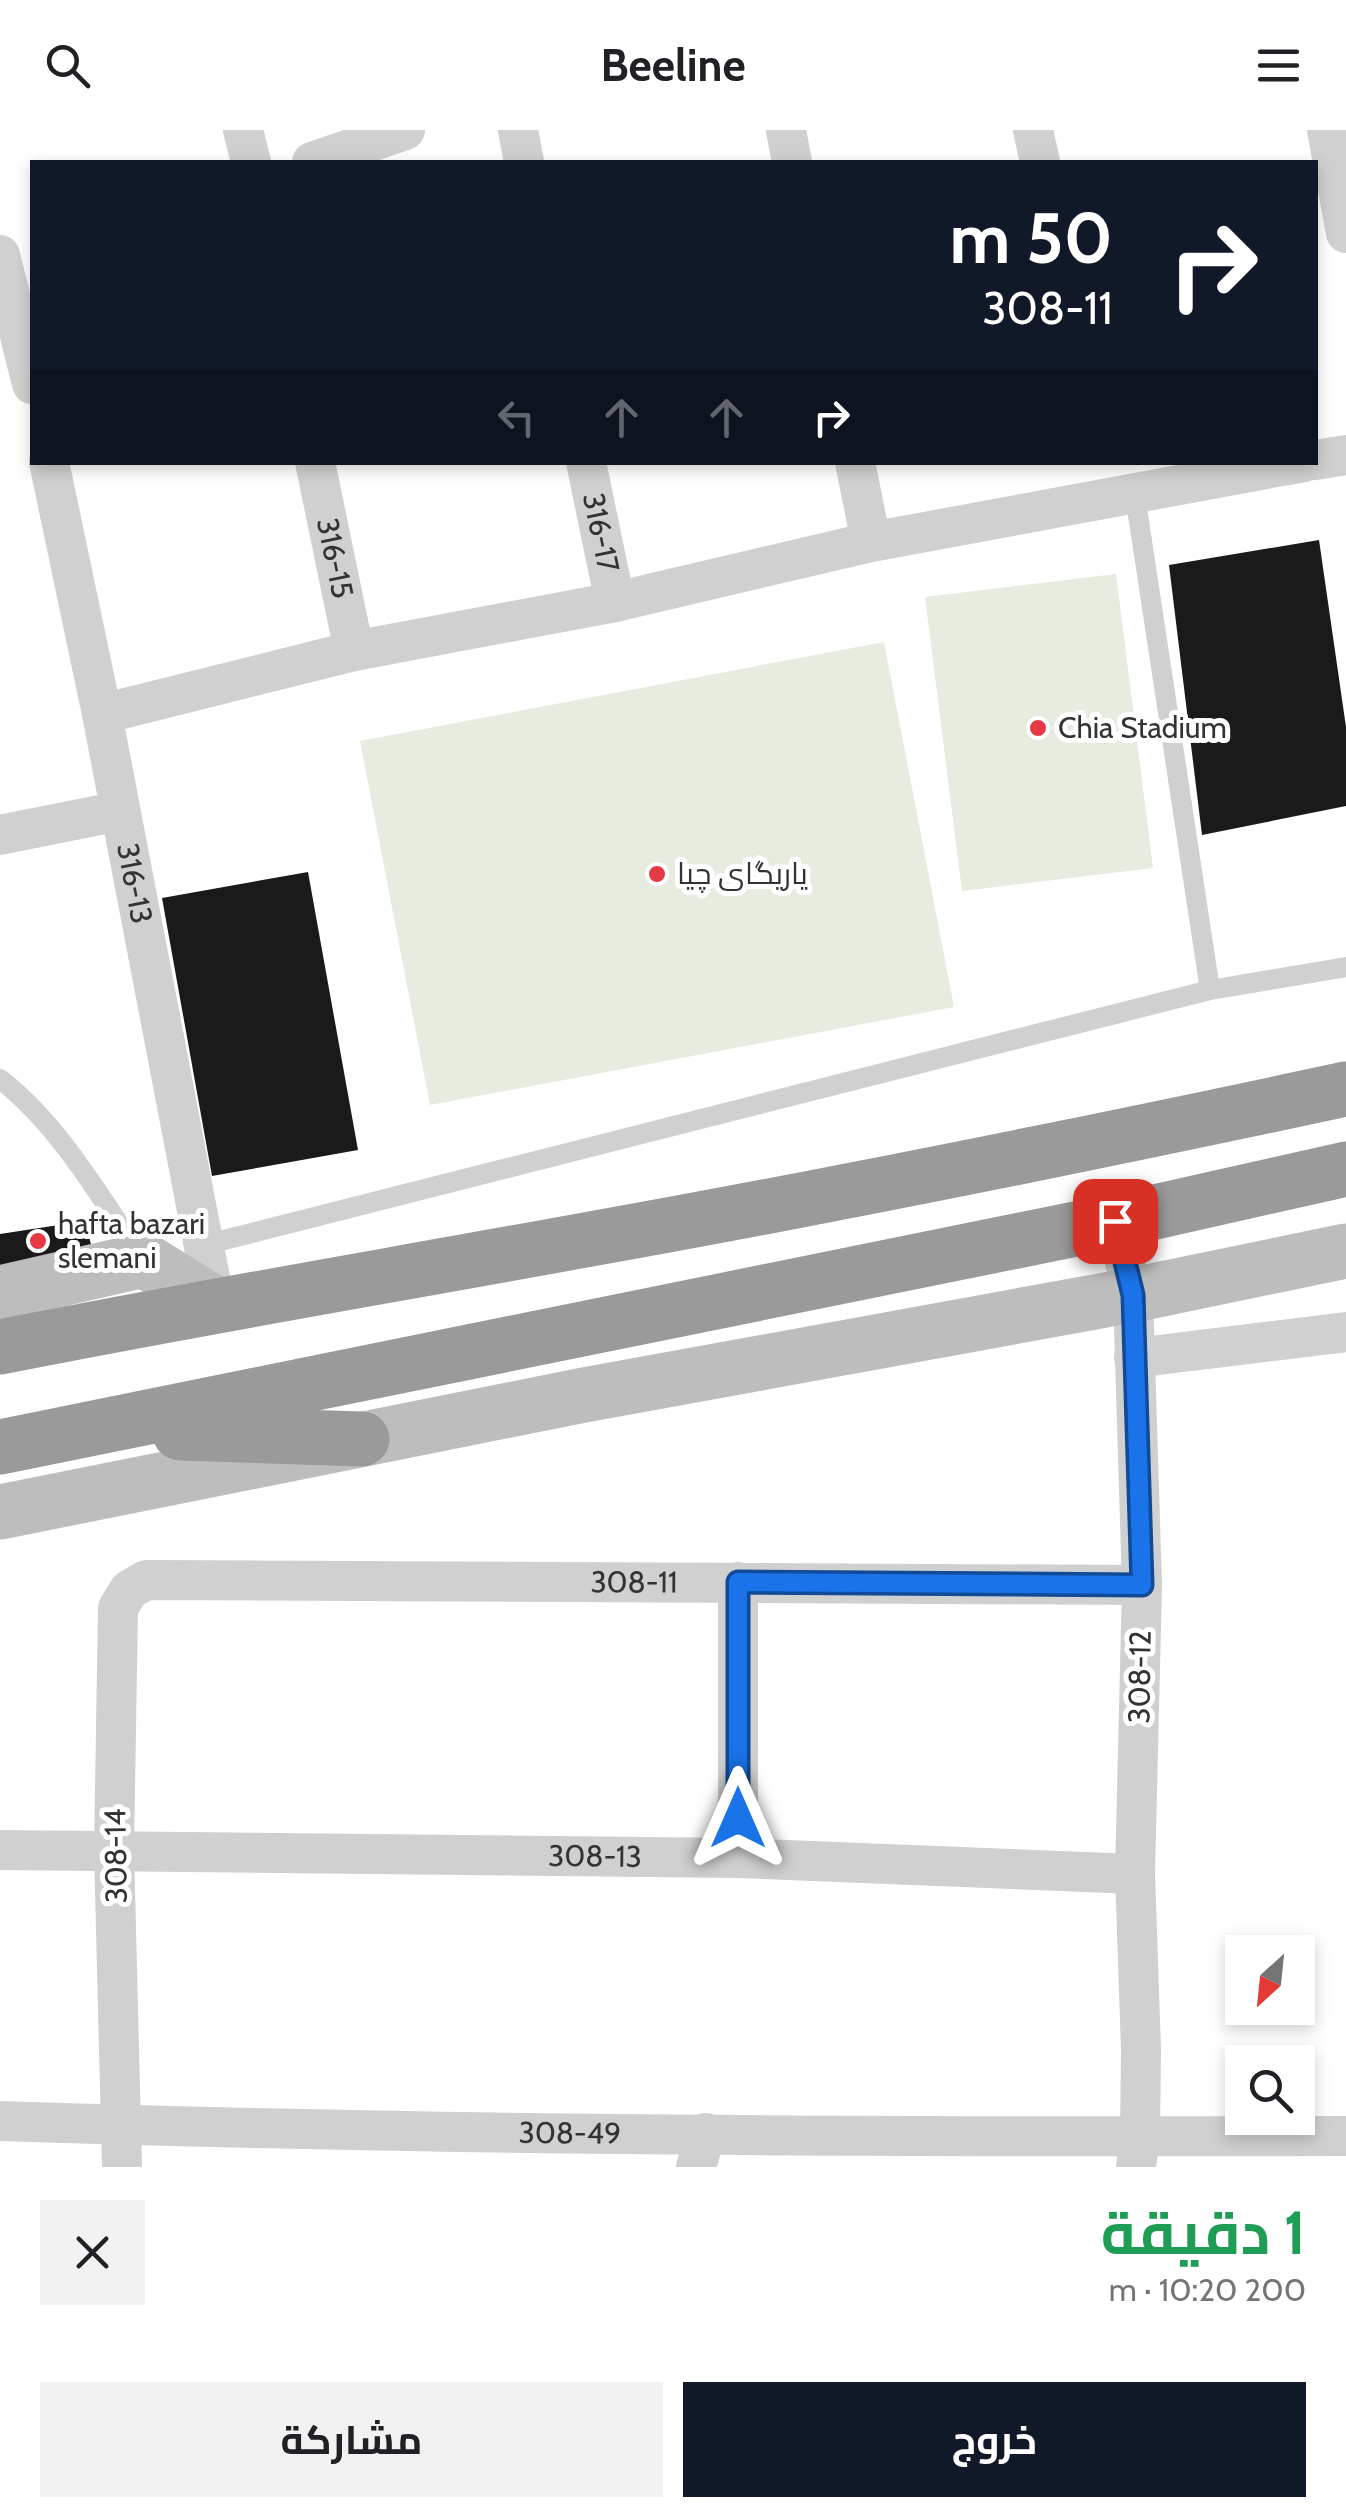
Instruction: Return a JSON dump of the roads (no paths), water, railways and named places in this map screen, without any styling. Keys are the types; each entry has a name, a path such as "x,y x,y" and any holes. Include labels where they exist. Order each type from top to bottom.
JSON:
{"highway":[{"path":"0,1347 215,1304 574,1242 1346,1089"},
{"path":"0,1447 1115,1221 1346,1169"},
{"path":"92,1430 362,1439"}],"main road":[{"path":"0,1512 584,1395 1133,1295 1346,1251"},
{"path":"0,1292 144,1260 215,1304"}],"street":[{"path":"242,130 250,160"},
{"path":"318,160 405,130"},
{"path":"518,130 524,160"},
{"path":"786,130 792,160"},
{"path":"1033,130 1040,160"},
{"path":"1326,130 1346,232"},
{"path":"0,255 10,330 30,379"},
{"path":"1318,459 1346,454"},
{"name":"316-13","path":"50,465 102,714 215,1304"},
{"name":"316-15","path":"316,465 354,651"},
{"name":"316-17","path":"587,465 615,602"},
{"path":"856,465 872,542"},
{"path":"102,714 354,651 615,602 1120,485 1280,465"},
{"path":"0,835 120,811"},
{"name":"308-12","path":"1115,1221 1133,1295 1142,1585 1135,1874 1138,2151"},
{"path":"1134,1358 1346,1332"},
{"name":"308-11","path":"129,1590 146,1580 1142,1585"},
{"path":"738,1582 738,1858"},
{"name":"308-14","path":"122,2167 114,1850 118,1608 129,1590"},
{"name":"308-13","path":"0,1850 738,1858 1135,1874"},
{"name":"308-49","path":"0,2121 362,2132 701,2150 1138,2151 1346,2136"}],"lane":[{"path":"1120,485 1210,990"},
{"path":"204,1244 1210,990 1346,967"},
{"path":"0,1079 26,1100 73,1158 144,1260"}],"place":[{"name":"Chia Stadium","path":"1038,728"},
{"name":"یاریگای چیا","path":"657,874"},
{"name":"hafta bazari slemani","path":"38,1241"}]}
